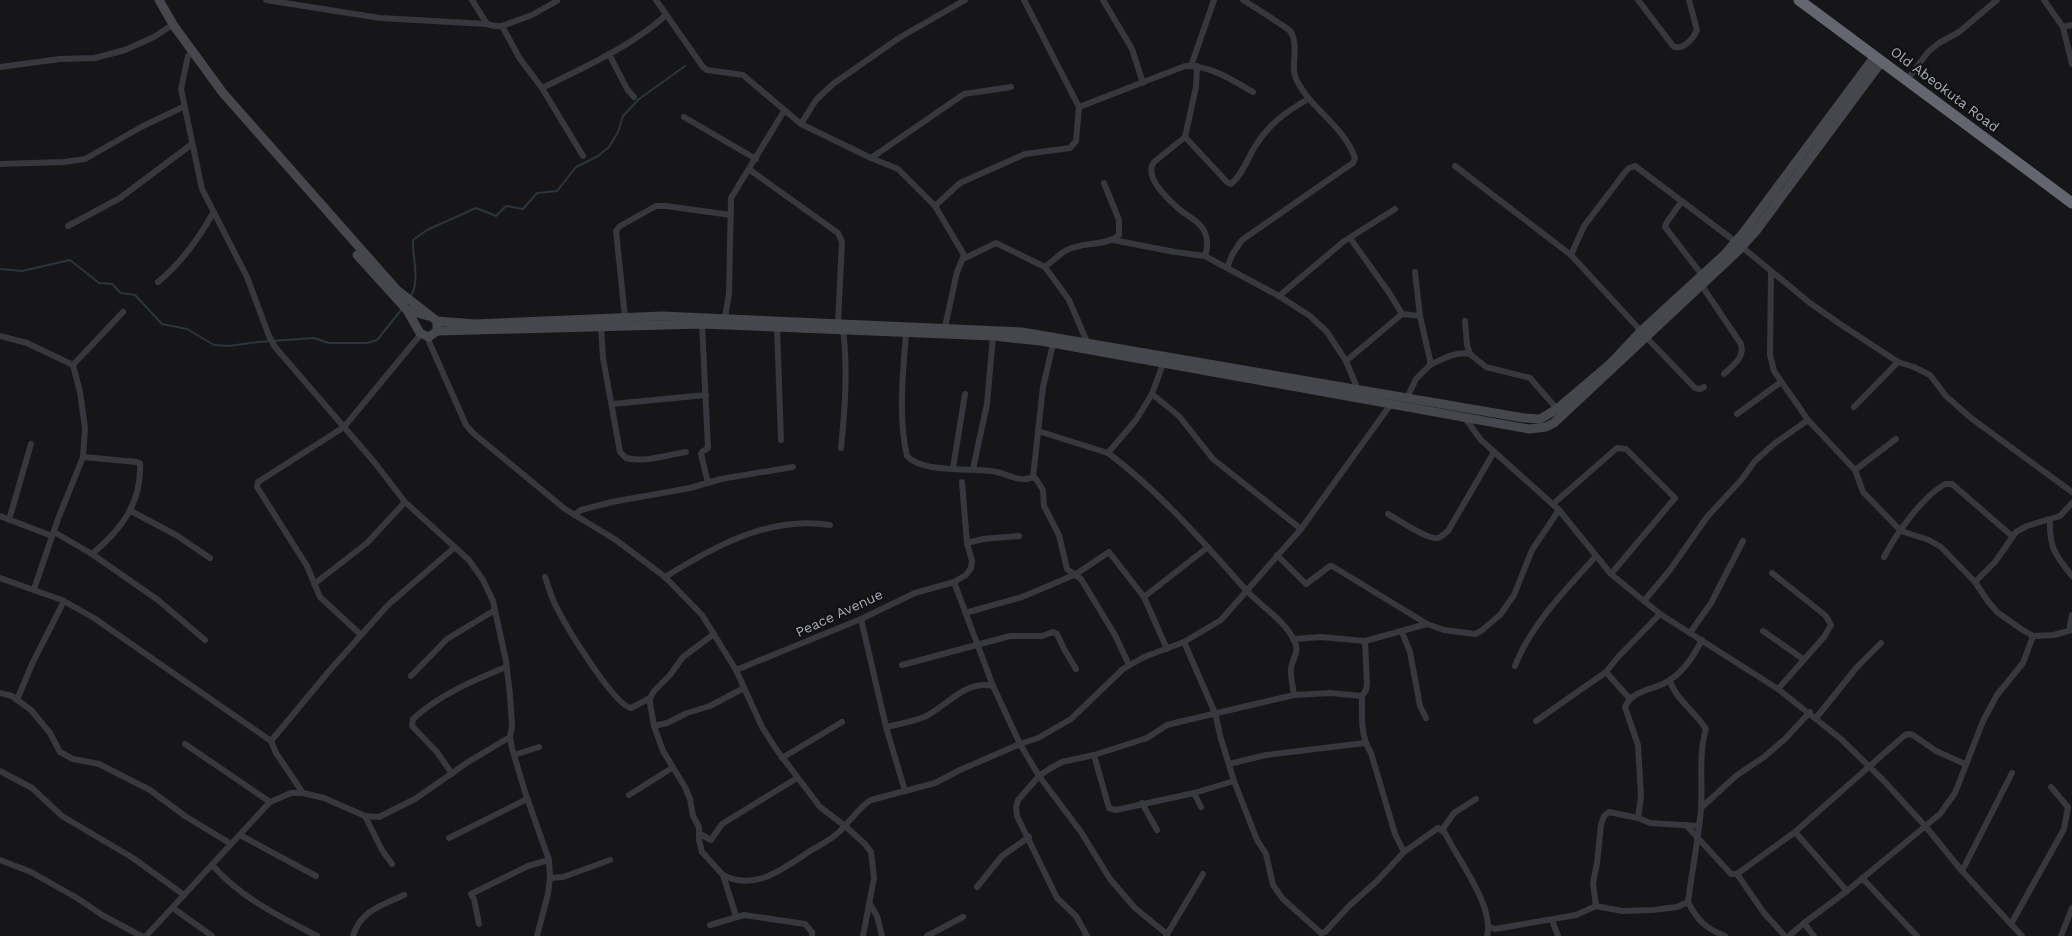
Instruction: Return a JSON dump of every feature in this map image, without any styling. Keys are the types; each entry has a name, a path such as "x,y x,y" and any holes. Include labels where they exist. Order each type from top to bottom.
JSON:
{"highway":[{"name":"Old Abeokuta Road","path":"1799,0 2072,203"}],"street":[{"path":"152,0 188,56 237,118 406,305 437,321 475,324 626,317 725,318 906,332 993,336 1053,344 1529,428 1546,427 1561,416 1702,275 1739,244"},
{"path":"159,0 184,41 223,93 406,305 424,336 466,425 574,515 616,540 665,577 702,615 736,670 762,726 796,778 820,807 865,844 873,859 874,878 863,936"},
{"path":"266,0 380,18 502,26 532,15 558,0"},
{"path":"472,0 487,24"},
{"path":"656,0 707,70 743,75 801,124 898,169 935,206 964,255 956,272 945,327"},
{"path":"801,124 816,100 832,84 907,34 965,0"},
{"path":"935,206 960,182 1025,154 1070,148 1076,140 1079,107 1024,0"},
{"path":"1103,0 1132,49 1143,83"},
{"path":"1206,256 1207,238 1200,224 1180,210 1151,176 1151,166 1185,138 1196,87 1194,66 1214,0"},
{"path":"1227,268 1232,255 1242,240 1353,163 1355,158 1331,120 1308,99 1294,72 1296,56 1291,33 1286,27 1272,20 1243,0"},
{"path":"1638,0 1673,46 1681,48 1694,37 1697,30 1689,0"},
{"path":"1907,80 1928,52 1939,43 1959,32 1997,0"},
{"path":"2044,0 2063,27 2072,64"},
{"path":"542,88 609,54 644,32 666,15"},
{"path":"502,26 520,59 542,88 583,156"},
{"path":"2063,27 2072,26"},
{"path":"0,67 60,59 95,58 125,50 154,37 169,27"},
{"path":"609,54 634,97"},
{"path":"188,56 181,89 183,107 202,189 247,277 275,347 344,426 405,502 469,560 483,580 495,610 506,667 512,726 510,737 527,799 550,860 550,878 537,936"},
{"path":"361,635 320,597 299,552 257,486 258,482 344,426 424,336 432,336 437,331 702,324 776,327 945,327 1022,332 1534,419 1548,416 1557,409 1702,286 1739,244 1878,59"},
{"path":"1079,107 1185,66 1194,66 1217,72 1253,92"},
{"path":"871,158 964,94 1011,86"},
{"path":"1185,138 1227,182 1232,184 1237,180 1256,146 1282,114 1308,99"},
{"path":"0,164 64,162 85,159 143,126 183,107"},
{"path":"725,318 729,293 731,198 750,170 784,111"},
{"path":"684,117 756,159"},
{"path":"68,226 120,198 192,144"},
{"path":"1455,166 1572,256 1695,388 1700,389 1704,387"},
{"path":"1572,256 1584,226 1629,168 1635,166 1739,244 1771,272 1840,324 1898,362 1914,366 1930,374 1946,396 1971,418 2072,492"},
{"path":"750,170 838,233 842,242 840,326 846,349 841,448"},
{"path":"1104,184 1119,220 1119,235 1113,240"},
{"path":"1682,201 1665,227 1702,275"},
{"path":"626,317 616,231 620,226 656,206 731,215"},
{"path":"1278,296 1350,238 1395,209"},
{"path":"158,282 193,247 213,213"},
{"path":"1350,238 1402,314"},
{"path":"1046,267 1066,250 1081,245 1113,240 1206,256 1278,296 1318,324 1327,332 1346,361 1358,390"},
{"path":"963,259 996,243 1046,267 1069,300 1087,342"},
{"path":"1415,272 1420,316 1430,365"},
{"path":"1771,272 1770,355 1774,371 1808,420 1855,470 1863,492 1901,531 1929,540 1941,547 1976,582 1987,600 1998,612 2034,636 2054,635 2070,630 2072,615"},
{"path":"1702,286 1741,344 1743,351 1741,357 1724,374"},
{"path":"73,365 123,312"},
{"path":"1346,361 1402,314 1420,316"},
{"path":"437,321 437,331"},
{"path":"1465,321 1467,345 1470,354"},
{"path":"702,324 708,448 701,454 708,483"},
{"path":"601,326 603,358 618,447 626,458 654,458 686,452"},
{"path":"776,327 781,440"},
{"path":"906,332 903,383 904,431 907,456 919,465 991,471 1018,479 1028,480 1033,477"},
{"path":"0,336 27,343 73,365 80,392 85,428 83,457 53,534 34,590"},
{"path":"973,470 986,404 993,336"},
{"path":"1033,477 1043,387 1053,344"},
{"path":"1407,398 1416,379 1430,365 1462,352 1470,354 1486,367 1530,378 1557,409"},
{"path":"1854,407 1898,362"},
{"path":"1108,453 1136,420 1152,394 1163,364"},
{"path":"1737,414 1781,382"},
{"path":"953,468 965,394"},
{"path":"1152,394 1180,416 1213,459 1301,528"},
{"path":"612,404 706,395"},
{"path":"650,698 654,726 672,768 685,787 693,816 699,827 699,840 702,852 723,875 732,880 753,881 776,874 830,839 871,800 935,783 960,770 1038,738 1071,719 1123,669 1144,657 1184,642 1221,620 1301,528 1391,404"},
{"path":"1464,417 1481,440 1559,510 1611,574 1660,614 1778,689 1810,712 1868,766 1926,827 1962,871 2022,936"},
{"path":"1644,601 1670,570 1707,517 1742,479 1755,461 1774,444 1808,420"},
{"path":"1038,431 1108,453 1132,470 1208,547 1248,591 1277,618 1294,639 1298,651 1291,669 1294,695"},
{"path":"1855,470 1896,439"},
{"path":"9,520 31,444"},
{"path":"1553,504 1617,448 1622,447 1640,462 1675,498 1611,574"},
{"path":"1388,514 1428,537 1438,538 1448,531 1494,452"},
{"path":"83,457 140,463 138,486 131,510 112,538 92,554"},
{"path":"574,515 581,510 612,502 793,467"},
{"path":"1033,477 1043,490 1044,506 1059,535 1067,569 1081,579 1115,635 1130,665"},
{"path":"962,482 967,543 972,561 971,568 966,575 954,582 976,645 993,686 1020,744 1039,776 1081,832 1110,880 1135,908 1167,935 1203,874"},
{"path":"1884,557 1922,503 1941,486 1948,483 1952,484 2012,536"},
{"path":"314,584 367,543 405,502"},
{"path":"1976,582 1995,562 2012,536 2027,526 2060,516 2072,503"},
{"path":"131,510 210,558"},
{"path":"1277,555 1306,584 1332,566 1427,624 1444,630 1475,634 1500,615 1514,595 1532,550 1559,510"},
{"path":"0,516 53,534 92,554 158,600 205,640"},
{"path":"2050,520 2049,537 2052,548 2072,576"},
{"path":"665,577 730,540 744,535 798,524 830,526"},
{"path":"967,543 983,539 1019,536"},
{"path":"1690,633 1711,603 1743,541"},
{"path":"271,741 388,605 455,547"},
{"path":"1144,597 1208,547"},
{"path":"965,613 1022,597 1076,574 1110,552 1144,597 1167,649"},
{"path":"1515,666 1519,654 1538,625 1596,556"},
{"path":"1772,573 1826,616 1831,625 1824,637 1802,659 1778,689"},
{"path":"545,577 558,611 592,667 623,705 632,708 650,698 654,691 670,675 683,656 714,634"},
{"path":"0,578 64,602 94,618 271,741 276,753 303,793"},
{"name":"Peace Avenue","path":"736,670 861,619 915,593 954,582"},
{"path":"17,700 32,664 64,602"},
{"path":"411,676 447,639 495,610"},
{"path":"1536,721 1606,672 1660,614"},
{"path":"861,619 886,727 905,790"},
{"path":"1294,639 1321,637 1364,642 1427,624"},
{"path":"1763,631 1802,659"},
{"path":"902,665 929,660 1010,636 1042,636 1055,632 1076,669"},
{"path":"1402,632 1410,652 1420,706 1426,718"},
{"path":"1789,936 1940,814 1955,794 1965,764 1987,712 1997,695 2022,663 2034,636"},
{"path":"1638,818 1641,796 1638,745 1625,707 1629,698 1638,692 1670,680 1693,657 1702,640"},
{"path":"1184,642 1215,714 1234,781 1256,840 1266,854 1273,885 1283,899 1321,932 1326,932 1349,906 1377,881 1404,852 1438,828 1442,830 1481,895 1490,927 1487,936"},
{"path":"1364,642 1366,690 1362,696 1362,722 1365,743 1371,753 1395,834 1404,852"},
{"path":"1816,718 1858,667 1882,643"},
{"path":"452,774 437,752 416,732 412,726 413,720 456,690 506,667"},
{"path":"1606,672 1629,698"},
{"path":"1670,680 1673,691 1699,718 1706,729 1702,744 1701,808 1698,839 1688,902 1694,914 1709,930 1725,936"},
{"path":"886,727 923,718 963,691 976,686 985,684 993,686"},
{"path":"654,726 667,723 687,713 710,706 744,688"},
{"path":"0,693 12,696 38,717 50,733 60,752 73,759 99,764 141,786 231,844"},
{"path":"1087,936 1076,916 1057,898 1017,816 1016,807 1018,800 1039,776 1062,762 1094,755 1147,738 1167,725 1294,695 1330,693 1362,696"},
{"path":"1701,808 1737,775 1764,757 1785,739 1810,712"},
{"path":"782,758 842,722"},
{"path":"1686,825 1731,874 1737,874 1795,832 1868,766 1909,734 1936,751 1965,764"},
{"path":"146,936 270,802 290,793 303,793 324,798 365,816 379,817 415,798 510,737"},
{"path":"1229,764 1266,755 1365,743"},
{"path":"185,744 270,802"},
{"path":"514,755 539,747"},
{"path":"1094,755 1109,808 1116,810 1194,793 1234,781"},
{"path":"629,795 672,768"},
{"path":"0,771 32,788 62,816 133,858 184,894"},
{"path":"1962,871 2012,774"},
{"path":"700,834 711,840 722,824 796,778"},
{"path":"2011,924 2064,829 2068,807 2052,787"},
{"path":"1194,793 1201,807"},
{"path":"450,838 527,799"},
{"path":"1442,830 1454,814 1476,799"},
{"path":"1142,803 1157,830"},
{"path":"1596,906 1593,884 1601,825 1604,816 1609,812 1638,818 1650,823 1699,826"},
{"path":"365,816 382,850 392,864"},
{"path":"1795,832 1847,891"},
{"path":"240,835 316,876"},
{"path":"977,887 1002,856 1028,837"},
{"path":"0,860 31,872 141,936"},
{"path":"479,924 474,899 470,894 528,866 550,860"},
{"path":"550,878 562,877 610,860"},
{"path":"212,866 225,880 254,902 317,936"},
{"path":"1737,874 1764,913 1785,936"},
{"path":"723,875 736,916"},
{"path":"1862,878 1917,936"},
{"path":"353,936 358,924 366,914 404,895"},
{"path":"1490,927 1495,929 1552,920 1576,915 1596,906 1622,910 1652,910 1677,907 1688,902"},
{"path":"870,904 882,936"},
{"path":"173,908 212,936"},
{"path":"2061,936 2072,908"},
{"path":"710,925 744,915 805,924 812,932 812,936"},
{"path":"927,936 963,918"},
{"path":"1552,920 1558,936"},
{"path":"1804,923 1814,936"}],"waterway":[{"path":"410,297 416,277 413,240 427,230 476,208 496,216 506,206 523,209 537,193 557,191 576,167 598,156 609,147 618,132 623,116 639,99 685,66"},
{"path":"0,269 22,271 70,260 99,283 112,284 121,293 135,295 162,324 187,329 214,345 229,346 314,338 329,343 367,343 377,340 402,309"}]}
